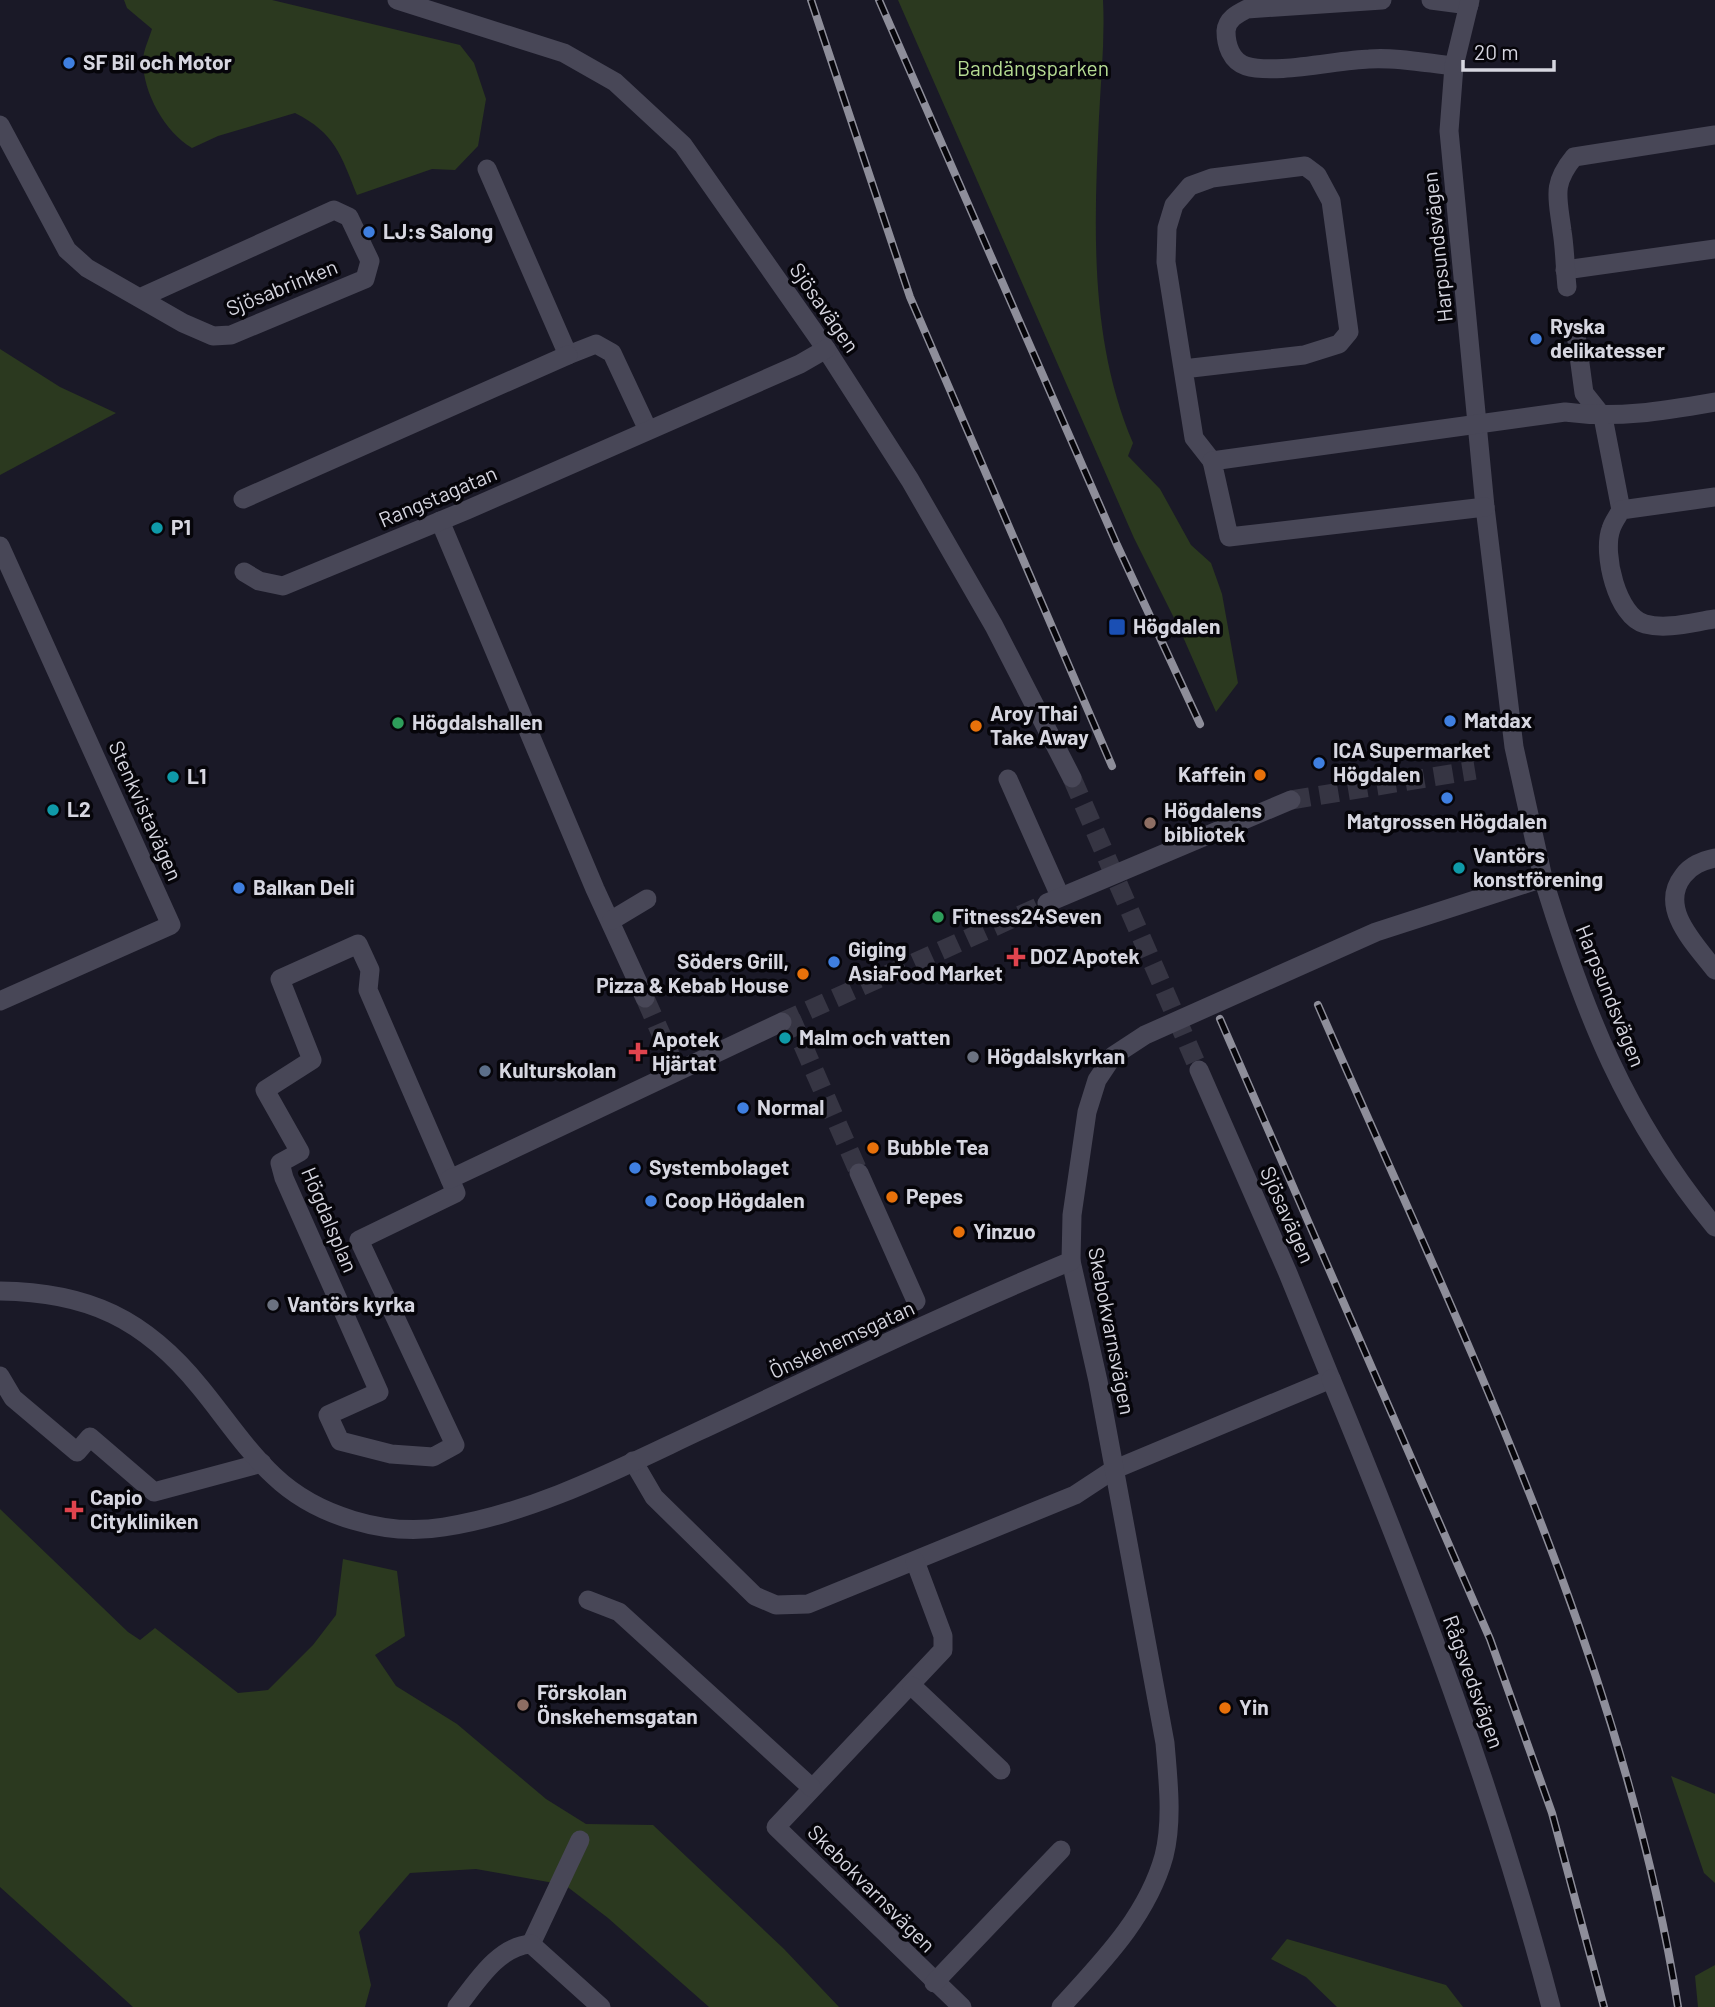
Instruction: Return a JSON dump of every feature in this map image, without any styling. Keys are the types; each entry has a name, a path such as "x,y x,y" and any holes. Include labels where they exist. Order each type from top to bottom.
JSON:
{"street":[{"path":"1382,0 1264,4 1234,16 1227,26 1226,41 1234,58 1245,66 1270,68 1372,58 1454,65"},
{"name":"Harpsundsvägen","path":"1430,0 1470,3 1454,65 1449,131 1485,507 1514,747 1543,878 1583,1002 1626,1098 1666,1166 1715,1227"},
{"name":"Sjösavägen","path":"404,1 564,54 615,82 683,145 826,349 910,480 995,626 1072,778"},
{"name":"Sjösabrinken","path":"0,125 67,250 87,268 161,310 213,335 231,335 365,279 369,261 349,217 334,210 142,297"},
{"path":"1715,135 1574,157 1563,170 1556,195 1566,278 1715,249"},
{"path":"1183,369 1304,355 1339,344 1349,332 1331,201 1317,175 1305,166 1212,178 1190,186 1174,205 1167,228 1166,262 1183,369 1194,438 1212,461 1228,537 1485,507"},
{"path":"487,169 568,355"},
{"path":"1576,334 1584,393 1603,417 1621,510 1610,530 1609,548 1618,598 1626,612 1642,624 1662,626 1715,619"},
{"path":"243,499 596,344 612,353 648,430"},
{"name":"Rangstagatan","path":"244,572 259,581 283,586 440,521 800,364 826,349"},
{"path":"1212,461 1565,412 1603,417 1639,415 1715,402"},
{"path":"1621,510 1715,497"},
{"path":"440,521 595,889 612,920 645,998"},
{"name":"Stenkvistavägen","path":"0,546 171,925 0,1001"},
{"path":"1008,779 1054,900 1291,800"},
{"path":"1715,858 1702,860 1687,870 1676,885 1674,908 1687,933 1715,970"},
{"name":"Skebokvarnsvägen","path":"1061,2007 1117,1945 1136,1918 1164,1856 1170,1796 1165,1743 1083,1306 1071,1261 1072,1215 1087,1112 1097,1080 1113,1056 1144,1035 1376,932 1543,878"},
{"path":"612,920 646,899"},
{"name":"Högdalsplan","path":"358,944 370,970 368,990 450,1179 456,1193 359,1240 455,1445 433,1457 391,1454 340,1441 328,1415 379,1392 280,1163 300,1152 265,1090 312,1060 280,979 358,944"},
{"path":"450,1179 782,1022"},
{"name":"Sjösavägen","path":"1199,1070 1331,1379"},
{"name":"Önskehemsgatan","path":"859,1173 916,1301"},
{"name":"Önskehemsgatan","path":"0,1291 67,1296 108,1310 148,1332 192,1377 262,1463 294,1493 320,1507 360,1522 397,1529 442,1528 510,1512 634,1461 1071,1261"},
{"path":"0,1376 13,1398 77,1452 90,1437 154,1492 262,1463"},
{"path":"634,1461 654,1497 755,1596 776,1605 808,1604 1075,1494 1114,1471 1331,1379"},
{"name":"Rågsvedsvägen","path":"1331,1379 1382,1503 1485,1783 1523,1899 1551,2007"},
{"path":"589,1600 619,1612 812,1788 912,1686 943,1650 943,1636 915,1561"},
{"path":"912,1686 1001,1770"},
{"name":"Skebokvarnsvägen","path":"812,1788 776,1827 934,1983 962,2007"},
{"path":"531,1944 580,1840"},
{"name":"Skebokvarnsvägen","path":"934,1983 1061,1850"},
{"path":"457,2007 494,1962 517,1945 531,1944 601,2007"}],"green space":[{"path":"124,0 272,0 460,45 474,63 486,99 478,146 455,170 432,169 357,195 335,146 319,129 295,113 218,136 192,148 173,132 151,98 143,61 152,29 127,8"},
{"name":"Bandängsparken","path":"898,0 1103,0 1096,241 1108,364 1133,443 1128,456 1160,489 1191,545 1211,563 1222,594 1238,683 1216,712 1180,630 1134,538"},
{"path":"0,349 60,387 116,413 0,475"},
{"path":"0,1509 128,1632 140,1640 155,1628 238,1693 268,1690 313,1645 336,1615 343,1559 397,1571 405,1636 375,1655 396,1686 457,1724 546,1799 586,1824 653,1825 784,1949 839,2007 709,2007 608,1918 565,1885 476,1869 410,1873 359,1932 371,1985 365,2007 133,2007 0,1887"},
{"path":"1671,1776 1715,1794 1715,1883 1704,1873"},
{"path":"1287,1939 1446,1985 1463,2007 1337,2007 1306,1977 1271,1959"},
{"path":"1715,1965 1715,2007 1698,2007 1695,1976"}],"tunnel":[{"path":"1291,800 1475,770"},
{"path":"1072,778 1199,1070"},
{"path":"782,1022 1047,903"},
{"path":"645,998 677,1070"},
{"path":"791,1018 859,1173"}],"railway":[{"path":"811,0 910,297 1112,766"},
{"path":"879,0 1117,545 1200,724"},
{"path":"1318,1005 1480,1372 1577,1621 1618,1747 1652,1876 1678,2007"},
{"path":"1220,1019 1490,1639 1552,1813 1604,2007"}],"place":[{"name":"SF Bil och Motor","path":"69,63"},
{"name":"LJ:s Salong","path":"369,232"},
{"name":"Ryska delikatesser","path":"1536,339"},
{"name":"P1","path":"157,528"},
{"name":"Högdalen","path":"1117,627"},
{"name":"Matdax","path":"1450,721"},
{"name":"Högdalshallen","path":"398,723"},
{"name":"Aroy Thai Take Away","path":"976,726"},
{"name":"ICA Supermarket Högdalen","path":"1319,763"},
{"name":"Kaffein","path":"1260,775"},
{"name":"L1","path":"173,777"},
{"name":"Matgrossen Högdalen","path":"1447,798"},
{"name":"L2","path":"53,810"},
{"name":"Högdalens bibliotek","path":"1150,823"},
{"name":"Vantörs konstförening","path":"1459,868"},
{"name":"Balkan Deli","path":"239,888"},
{"name":"Fitness24Seven","path":"938,917"},
{"name":"DOZ Apotek","path":"1016,957"},
{"name":"Giging AsiaFood Market","path":"834,962"},
{"name":"Söders Grill, Pizza & Kebab House","path":"803,974"},
{"name":"Malm och vatten","path":"785,1038"},
{"name":"Apotek Hjärtat","path":"638,1052"},
{"name":"Högdalskyrkan","path":"973,1057"},
{"name":"Kulturskolan","path":"485,1071"},
{"name":"Normal","path":"743,1108"},
{"name":"Bubble Tea","path":"873,1148"},
{"name":"Systembolaget","path":"635,1168"},
{"name":"Pepes","path":"892,1197"},
{"name":"Coop Högdalen","path":"651,1201"},
{"name":"Yinzuo","path":"959,1232"},
{"name":"Vantörs kyrka","path":"273,1305"},
{"name":"Capio Citykliniken","path":"74,1510"},
{"name":"Förskolan Önskehemsgatan","path":"523,1705"},
{"name":"Yin","path":"1225,1708"}]}
